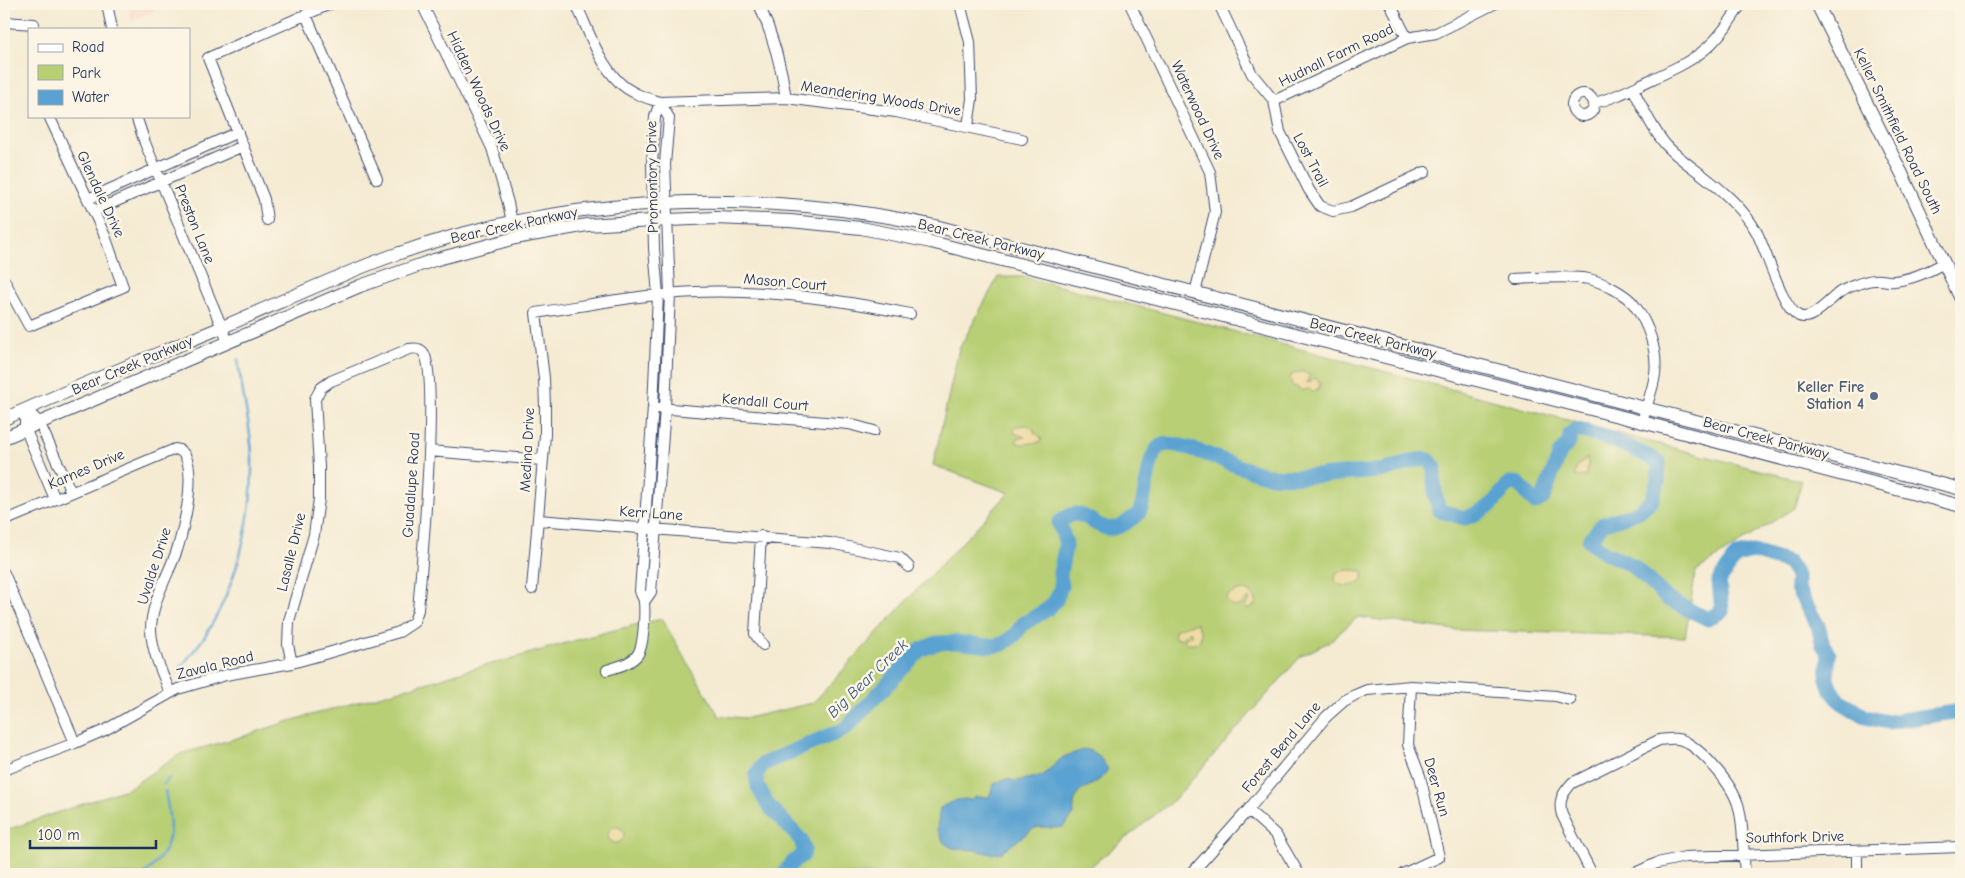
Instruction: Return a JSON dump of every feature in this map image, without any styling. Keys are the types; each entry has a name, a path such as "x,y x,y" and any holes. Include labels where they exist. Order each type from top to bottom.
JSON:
{"main road":[{"name":"Keller Smithfield Road South","path":"1817,4 1961,300"},
{"name":"Bear Creek Parkway","path":"4,419 354,270 392,256 475,231 512,222 586,209 667,203 783,204 863,212 943,228 1961,489"},
{"name":"Bear Creek Parkway","path":"4,438 383,277 479,247 552,231 587,226 654,220 716,218 790,221 891,233 1642,422 1961,506"},
{"path":"1758,452 1763,437"},
{"path":"1822,469 1825,453"},
{"path":"1906,491 1910,475"}],"street":[{"path":"107,4 112,28"},
{"path":"267,220 264,198 208,58 330,4"},
{"name":"Hidden Woods Drive","path":"422,4 492,148 512,222"},
{"name":"Meandering Woods Drive","path":"576,4 605,66 619,83 641,96 660,102 786,98 896,112 1022,139"},
{"path":"759,4 772,32 781,64 786,98"},
{"path":"960,4 970,42 972,99 968,126"},
{"name":"Waterwood Drive","path":"1130,4 1210,172 1215,212 1195,293"},
{"path":"1219,4 1252,74 1274,102"},
{"path":"1390,4 1407,38"},
{"name":"Hudnall Farm Road","path":"1274,102 1407,38 1436,33 1494,4"},
{"path":"1594,103 1614,98 1685,65 1721,35 1741,4"},
{"path":"306,14 377,179"},
{"path":"4,22 34,26"},
{"path":"1633,89 1654,128 1666,145 1732,199 1744,214 1763,245 1782,292 1799,316 1807,317 1821,308 1840,291 1860,283 1875,280 1892,281 1912,278 1944,263"},
{"name":"Promontory Drive","path":"644,602 651,592 665,408 670,294 665,164 669,118 660,102"},
{"name":"Promontory Drive","path":"607,670 624,665 638,654 642,641 644,602 640,591 654,407 658,294 652,164 655,117 660,102"},
{"name":"Lost Trail","path":"1274,102 1280,132 1308,190 1320,206 1332,211 1351,207 1426,172"},
{"name":"Glendale Drive","path":"4,280 29,326 123,286 105,236 50,118"},
{"name":"Preston Lane","path":"137,118 228,342"},
{"path":"88,199 238,132"},
{"path":"94,211 243,146"},
{"path":"652,164 665,164"},
{"path":"655,257 669,256"},
{"path":"1516,280 1588,278 1608,285 1634,304 1652,339 1655,372 1642,422"},
{"name":"Mason Court","path":"536,313 658,294 716,292 798,296 871,306 910,314"},
{"name":"Medina Drive","path":"532,589 545,435 544,378 536,313"},
{"name":"Lasalle Drive","path":"292,663 288,645 289,621 312,543 319,498 320,467 315,400 321,388 331,381 409,348 422,350"},
{"name":"Guadalupe Road","path":"414,622 418,610 431,394 428,363 422,350"},
{"name":"Kendall Court","path":"654,407 849,424 874,431"},
{"path":"25,409 39,422 71,492"},
{"path":"25,409 25,428 55,499"},
{"name":"Karnes Drive","path":"4,521 175,449 181,450"},
{"name":"Uvalde Drive","path":"170,692 158,661 151,630 156,602 177,550 186,515 190,473 189,462 181,450"},
{"path":"429,450 542,460"},
{"name":"Kerr Lane","path":"538,520 761,536 830,543 900,558 909,567"},
{"path":"761,536 755,634 763,645"},
{"path":"4,573 75,743"},
{"name":"Zavala Road","path":"4,770 105,730 170,692 226,675 292,663 399,632 414,622"},
{"name":"Forest Bend Lane","path":"1191,874 1248,810 1313,731 1344,700 1367,690 1411,686 1556,696 1570,700"},
{"name":"Deer Run","path":"1403,874 1439,857 1420,776 1408,745 1411,686"},
{"path":"1592,874 1562,815 1559,806 1563,794 1572,783 1659,740 1671,739 1686,742 1696,750 1716,768 1732,790 1739,808 1745,874"},
{"path":"1248,810 1276,834 1300,874"},
{"name":"Southfork Drive","path":"1633,874 1671,859 1743,854 1961,847"},
{"path":"1857,851 1857,874"}],"shaded area":[{"path":"128,4 170,4 131,21"}],"green space":[{"path":"998,277 1024,277 1802,481 1794,508 1696,571 1685,637 1455,630 1358,617 1329,642 1301,656 1175,799 1081,874 4,874 4,831 129,788 180,754 468,670 662,619 719,716 747,718 813,703 908,599 1009,493 933,465 959,349"}],"sand":[{"path":"1303,372 1310,375 1306,383 1310,382 1313,378 1317,379 1320,383 1319,388 1312,392 1309,389 1302,390 1292,385 1290,378 1294,373"},
{"path":"1027,425 1033,428 1035,434 1042,439 1040,442 1017,443 1017,439 1025,437 1014,433 1015,427"},
{"path":"1587,458 1586,475 1579,477 1574,475 1578,465"},
{"path":"1347,570 1363,571 1363,580 1349,586 1338,584 1335,581 1336,573"},
{"path":"1245,590 1250,592 1256,600 1256,604 1248,609 1244,607 1250,601 1249,598 1239,606 1229,603 1226,598 1237,591"},
{"path":"1196,623 1201,632 1200,640 1195,643 1186,643 1184,640 1192,634 1190,631 1180,639 1174,637 1176,629"},
{"path":"616,827 622,829 624,835 622,841 616,843 610,841 608,835 610,829"}],"water":[{"path":"1086,749 1098,755 1108,769 1097,782 1085,788 1076,797 1074,815 1063,827 1039,827 1033,829 1002,852 991,854 975,850 952,848 944,843 937,829 940,808 959,800 989,797 994,784 1005,779 1016,781 1042,776 1063,757"}],"waterway":[{"path":"177,672 205,636 216,616 234,574 246,529 252,483 252,448 238,359"},
{"name":"Big Bear Creek","path":"783,874 794,861 803,855 804,850 801,840 768,805 758,787 756,775 763,764 845,729 920,650 937,643 955,642 990,646 1003,644 1015,635 1023,624 1048,609 1056,600 1061,587 1060,573 1066,543 1059,523 1069,516 1077,514 1106,528 1115,528 1126,523 1138,514 1144,498 1153,456 1157,449 1163,445 1172,444 1185,447 1260,474 1279,477 1371,472 1391,469 1418,460 1429,460 1435,468 1436,500 1440,511 1465,518 1478,513 1492,504 1508,485 1513,483 1519,484 1535,503 1543,498 1560,453 1570,441 1570,434 1575,430 1608,438 1659,462 1658,481 1652,500 1638,512 1603,524 1589,540 1604,552 1632,565 1669,600 1708,619 1722,611 1719,581 1736,556 1753,552 1789,563 1797,576 1797,588 1818,626 1823,645 1829,654 1827,679 1831,690 1841,702 1866,717 1888,722 1961,711"},
{"path":"164,784 169,778"},
{"path":"144,874 162,855 167,846 170,827 165,791"}],"place":[{"name":"Keller Fire Station 4","path":"1874,396"}]}
